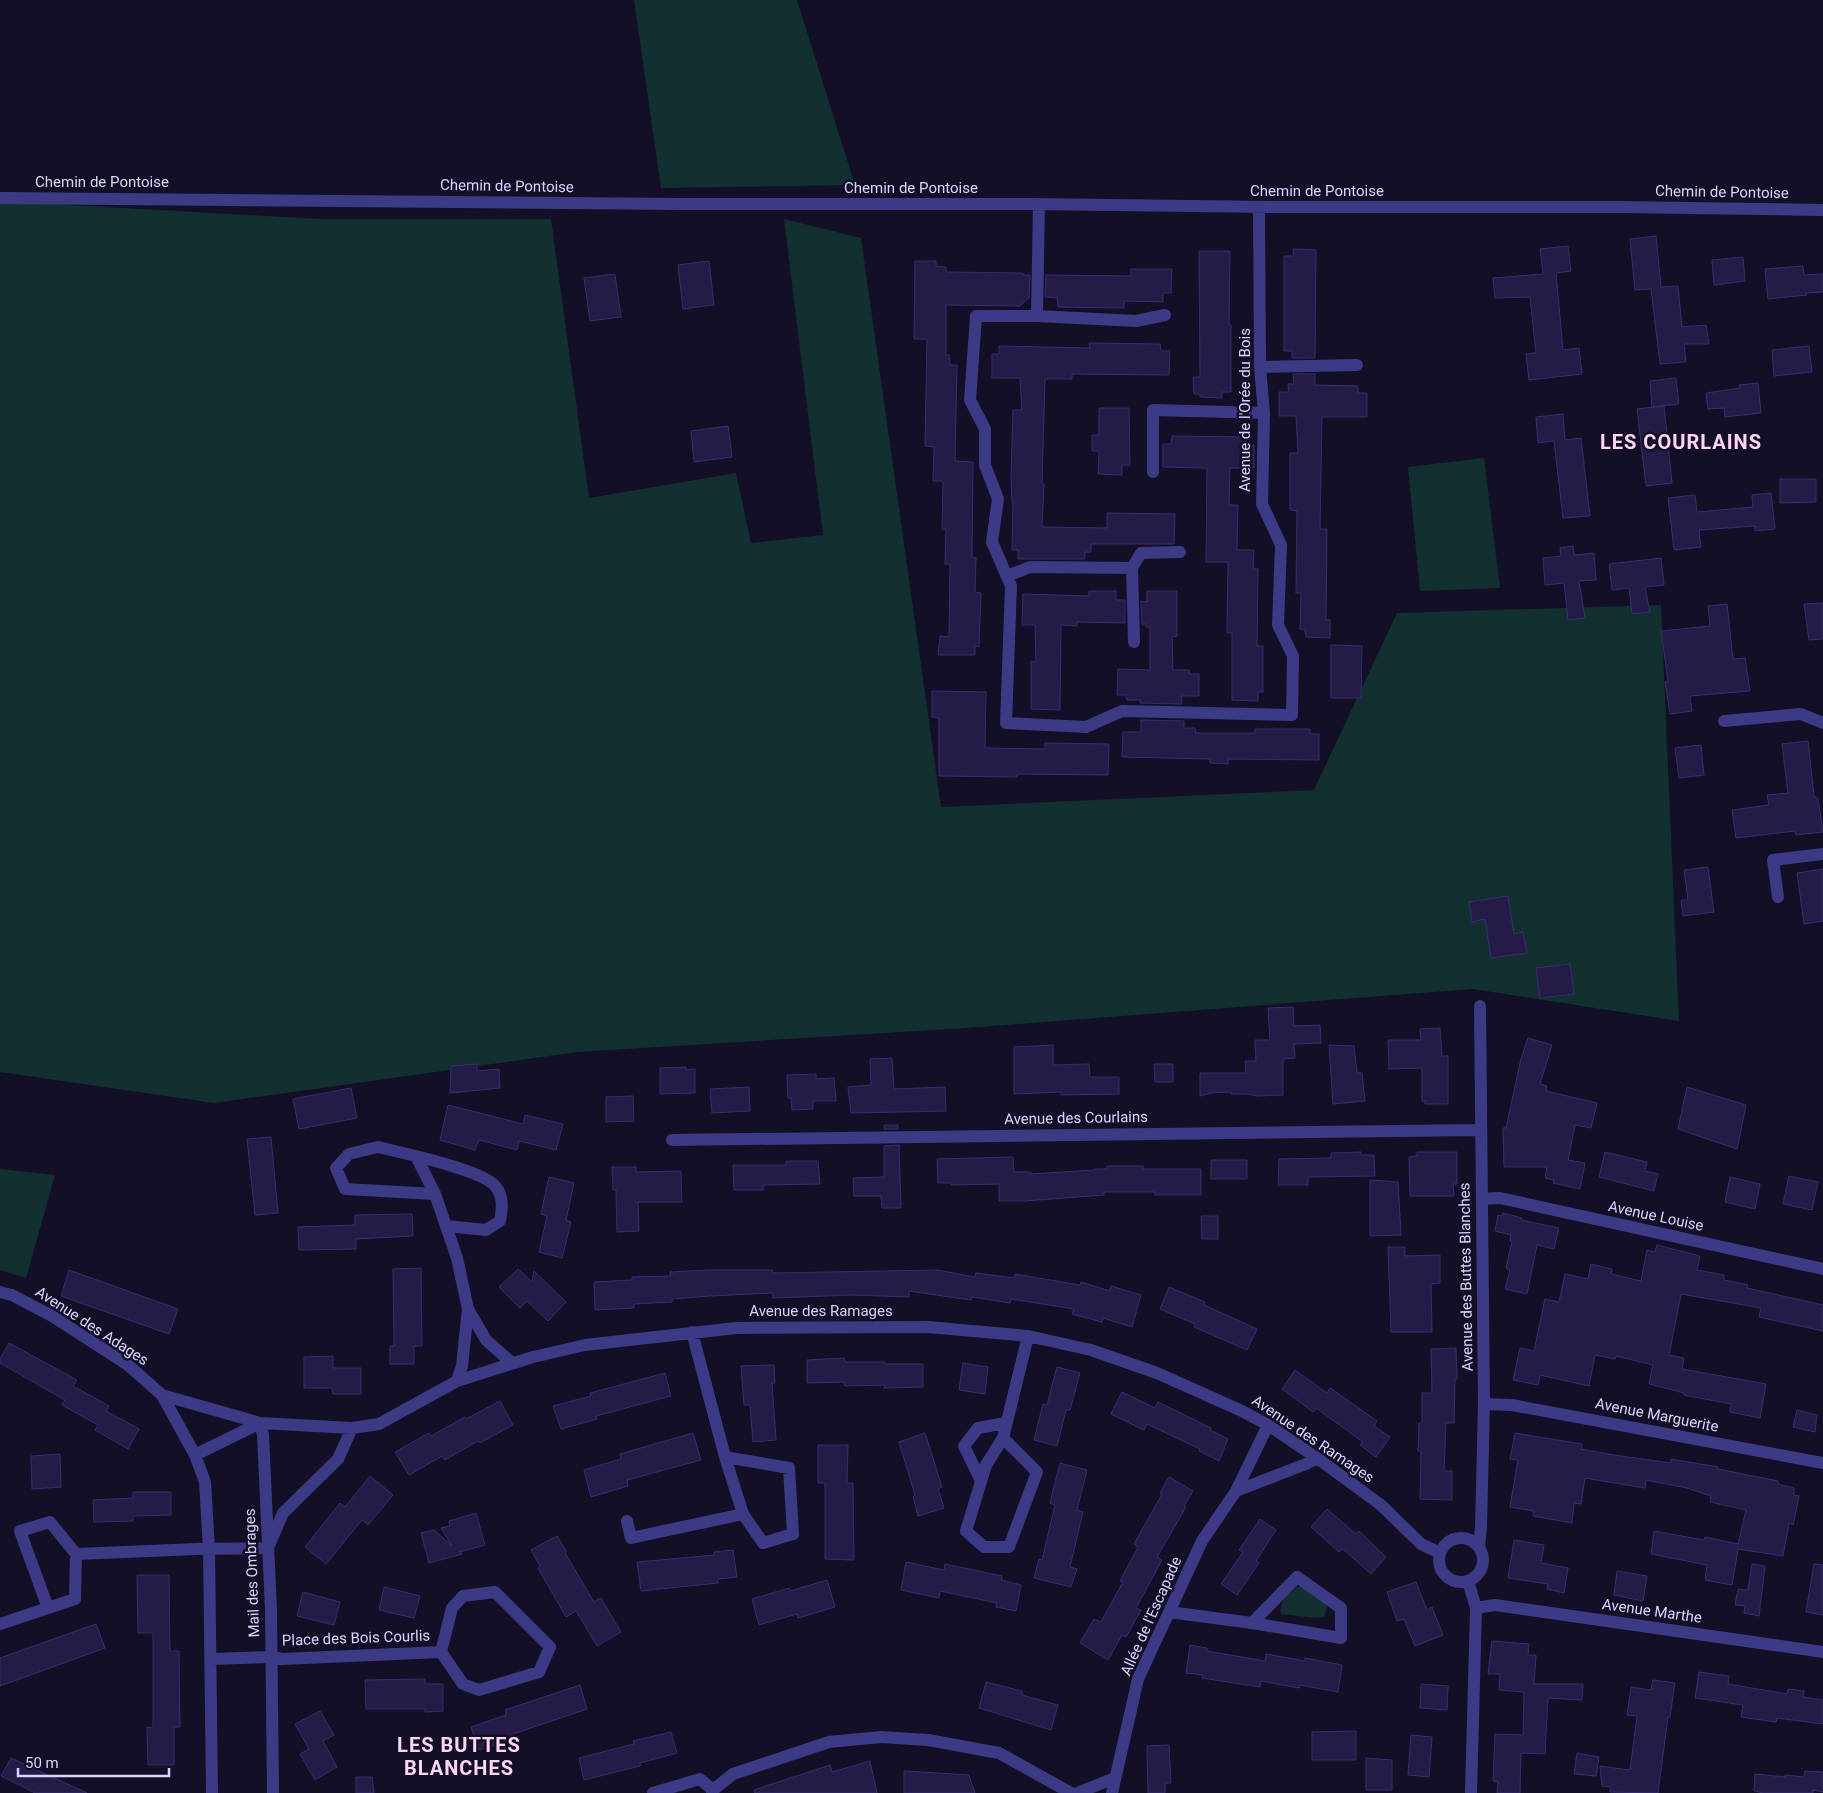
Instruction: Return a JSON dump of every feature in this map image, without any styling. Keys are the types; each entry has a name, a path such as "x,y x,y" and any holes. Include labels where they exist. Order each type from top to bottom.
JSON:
{"street":[{"name":"Chemin de Pontoise","path":"0,198 677,204 1618,207 1823,210"},
{"path":"1039,204 1036,316 1136,321 1165,315"},
{"name":"Avenue de l'Orée du Bois","path":"1036,316 976,316 970,400 985,429 985,465 998,499 992,542 1011,586 1006,723 1086,727 1122,710 1292,715 1292,656 1278,625 1281,545 1262,504 1264,414 1260,367 1259,207"},
{"path":"1260,367 1357,365"},
{"path":"1152,472 1153,410 1264,414"},
{"path":"1134,642 1132,568 1141,553 1180,552"},
{"path":"1007,576 1030,567 1132,568"},
{"path":"1724,722 1802,714 1823,722"},
{"path":"1778,897 1773,860 1823,854"},
{"name":"Avenue des Buttes Blanches","path":"1479,1546 1484,1404 1480,1006"},
{"name":"Avenue des Courlains","path":"672,1140 1480,1130"},
{"path":"435,1194 345,1189 336,1168 349,1154 378,1147 416,1156 481,1176 496,1187 502,1203 500,1221 486,1230 446,1226"},
{"path":"416,1156 435,1194 457,1258 468,1309 486,1340 512,1363"},
{"name":"Avenue Louise","path":"1482,1199 1500,1198 1823,1269"},
{"name":"Avenue des Adages","path":"0,1292 12,1295 52,1316 128,1365 162,1395"},
{"path":"457,1381 462,1366 468,1309"},
{"name":"Avenue des Ramages","path":"162,1395 260,1423 352,1428 379,1424 457,1381 512,1363 585,1345 736,1328 928,1327 1028,1336 1091,1350 1157,1373 1242,1411 1268,1425 1317,1458 1381,1505 1421,1544 1440,1553"},
{"path":"692,1332 725,1457 743,1514 762,1543 793,1534 789,1468 725,1457"},
{"path":"1003,1438 1037,1472 1009,1547 984,1547 966,1531 986,1465 1003,1438 1028,1336"},
{"path":"162,1395 195,1455 204,1482 209,1549 212,1793"},
{"name":"Avenue Marguerite","path":"1484,1404 1512,1405 1823,1463"},
{"path":"195,1455 260,1423"},
{"name":"Mail des Ombrages","path":"260,1423 263,1435 268,1548 275,1791"},
{"path":"981,1482 964,1446 978,1428 1006,1423"},
{"name":"Allée de l'Escapade","path":"1112,1793 1138,1679 1202,1541 1236,1491 1268,1425"},
{"path":"76,1554 268,1548 283,1513 338,1459 352,1428"},
{"path":"1236,1491 1317,1458"},
{"path":"627,1522 631,1538 743,1514"},
{"path":"0,1624 76,1599 76,1554 50,1522 20,1531 48,1608"},
{"path":"1461,1538 1474,1542 1479,1546 1483,1560 1479,1572 1468,1581 1461,1582 1448,1578 1440,1567 1440,1553 1448,1542 1461,1538"},
{"path":"1169,1612 1252,1622 1341,1638 1341,1608 1297,1577 1252,1622"},
{"path":"1468,1581 1476,1608 1471,1793"},
{"name":"Place des Bois Courlis","path":"495,1592 550,1647 539,1672 479,1690 462,1684 441,1652 452,1608 463,1596 495,1592"},
{"name":"Avenue Marthe","path":"1476,1608 1495,1605 1823,1652"},
{"name":"Place des Bois Courlis","path":"211,1658 272,1657 282,1659 441,1652"},
{"path":"653,1793 700,1779 713,1791 732,1774 829,1742 881,1737 928,1740 999,1753 1072,1793"},
{"path":"1077,1793 1115,1778"}],"green space":[{"path":"634,0 797,0 855,185 661,188"},
{"path":"0,201 319,219 551,219 589,498 736,473 751,543 823,535 784,219 861,238 941,807 1314,790 1397,613 1661,605 1679,1021 1473,989 966,1028 577,1052 214,1103 0,1072"},
{"path":"1484,458 1500,588 1420,591 1408,467"},
{"path":"0,1169 55,1175 26,1278 0,1270"},
{"path":"1298,1587 1325,1601 1327,1607 1324,1617 1316,1618 1281,1614 1281,1606 1285,1598"}],"building":[{"path":"1656,236 1661,287 1678,286 1682,327 1706,325 1709,344 1684,344 1686,362 1660,364 1651,289 1635,290 1630,239"},
{"path":"1568,246 1571,271 1556,273 1563,350 1579,348 1582,374 1529,380 1526,354 1536,353 1530,297 1495,298 1493,278 1543,274 1540,249"},
{"path":"1293,249 1316,250 1315,358 1292,358 1292,351 1284,351 1284,256 1294,256"},
{"path":"1199,251 1230,251 1229,325 1231,325 1231,392 1222,392 1222,398 1200,397 1200,394 1194,394 1193,377 1200,377"},
{"path":"1743,257 1745,281 1714,285 1712,260"},
{"path":"709,261 714,305 683,309 678,265"},
{"path":"915,261 936,261 936,266 946,267 946,272 1023,273 1023,275 1030,275 1029,298 1020,306 946,305 946,355 949,355 950,365 957,365 955,461 973,462 972,557 976,558 975,592 981,593 979,647 975,646 975,655 938,655 940,636 949,637 950,564 945,564 946,529 942,529 943,481 933,481 934,447 925,446 927,339 914,339"},
{"path":"1803,266 1804,275 1823,274 1823,292 1768,299 1765,269"},
{"path":"1131,269 1172,269 1171,293 1163,293 1163,302 1124,301 1124,308 1058,307 1057,298 1045,297 1046,275 1131,276"},
{"path":"615,274 621,317 590,321 584,278"},
{"path":"1089,343 1160,344 1161,351 1170,351 1169,375 1072,374 1072,379 1045,379 1042,527 1107,528 1107,513 1175,514 1174,544 1091,544 1091,552 1085,552 1085,559 1018,559 1018,550 1012,550 1013,503 1011,476 1013,410 1022,410 1020,378 992,378 992,354 999,354 999,346 1090,348"},
{"path":"1809,346 1812,372 1774,376 1772,350"},
{"path":"1293,374 1315,374 1315,385 1358,386 1358,393 1367,393 1367,417 1322,417 1320,529 1327,529 1326,620 1330,620 1330,638 1306,637 1305,630 1300,629 1301,593 1296,593 1297,511 1290,510 1290,453 1298,453 1296,416 1279,416 1279,392 1289,392 1288,384 1294,384"},
{"path":"1676,378 1679,404 1652,407 1650,381"},
{"path":"1758,383 1761,413 1725,417 1724,408 1708,409 1706,393 1740,388 1739,385"},
{"path":"1664,406 1672,483 1646,486 1637,409"},
{"path":"1099,408 1129,408 1130,465 1122,465 1122,475 1098,474 1099,451 1092,451 1092,435 1099,435"},
{"path":"1563,414 1565,440 1581,438 1590,516 1563,518 1554,441 1538,443 1536,417"},
{"path":"728,426 732,457 694,462 691,431"},
{"path":"1172,436 1245,437 1245,445 1254,445 1254,468 1230,468 1229,505 1238,505 1237,550 1254,550 1253,569 1258,569 1257,646 1263,646 1263,692 1258,692 1258,701 1232,700 1232,633 1227,633 1228,562 1206,562 1207,468 1163,467 1163,444 1171,444"},
{"path":"1780,479 1816,479 1816,502 1780,503"},
{"path":"1771,493 1775,529 1755,531 1755,526 1699,530 1701,547 1674,550 1668,498 1695,495 1697,512 1753,507 1752,495"},
{"path":"1573,546 1574,555 1594,553 1596,580 1579,581 1585,618 1568,620 1564,583 1545,585 1543,558 1561,556 1560,548"},
{"path":"1661,558 1664,585 1645,587 1650,612 1632,614 1629,588 1612,590 1609,564"},
{"path":"1089,591 1116,591 1116,600 1125,600 1125,623 1077,622 1077,626 1061,625 1060,710 1031,709 1031,661 1036,662 1035,625 1022,625 1023,594 1089,596"},
{"path":"1147,591 1177,591 1177,636 1172,637 1173,670 1189,670 1190,674 1199,674 1199,696 1181,696 1182,704 1140,703 1140,700 1127,700 1126,695 1117,695 1118,669 1150,670 1150,627 1142,624 1141,601 1147,602"},
{"path":"1823,603 1823,639 1809,640 1804,604"},
{"path":"1727,604 1733,659 1745,658 1750,691 1690,696 1692,711 1670,714 1665,682 1668,681 1661,631 1710,626 1708,606"},
{"path":"1331,645 1362,646 1361,698 1331,698"},
{"path":"932,691 986,692 985,748 1045,749 1045,743 1109,744 1108,775 1017,774 1017,777 939,776 939,718 932,717"},
{"path":"1141,720 1184,721 1184,728 1195,728 1196,733 1255,733 1255,729 1310,729 1310,734 1319,734 1319,760 1228,759 1228,764 1210,763 1210,759 1122,757 1123,732 1141,732"},
{"path":"1808,741 1814,796 1818,799 1823,832 1796,835 1795,831 1736,838 1732,810 1769,805 1767,795 1788,793 1782,744"},
{"path":"1701,745 1704,775 1679,778 1675,748"},
{"path":"1708,867 1714,912 1683,916 1681,900 1688,900 1684,870"},
{"path":"1823,869 1823,921 1804,924 1797,873"},
{"path":"1508,896 1514,934 1523,932 1527,953 1491,958 1485,919 1472,922 1469,902"},
{"path":"1570,964 1574,994 1540,998 1536,968"},
{"path":"1293,1007 1294,1026 1320,1025 1321,1043 1294,1044 1295,1058 1283,1059 1283,1095 1257,1096 1231,1094 1231,1092 1211,1093 1200,1096 1200,1073 1246,1073 1245,1061 1256,1061 1255,1040 1270,1040 1268,1008"},
{"path":"1440,1028 1442,1056 1448,1056 1448,1104 1425,1104 1425,1101 1422,1101 1422,1068 1389,1069 1388,1040 1421,1040 1420,1029"},
{"path":"1528,1038 1552,1045 1540,1084 1547,1086 1546,1091 1597,1103 1591,1128 1575,1125 1568,1160 1585,1163 1580,1189 1553,1183 1554,1180 1545,1178 1547,1167 1504,1167 1503,1128 1506,1128 1521,1059"},
{"path":"1053,1045 1053,1065 1089,1064 1090,1077 1119,1077 1119,1094 1061,1095 1061,1092 1014,1094 1014,1047"},
{"path":"1329,1045 1354,1046 1357,1073 1362,1073 1365,1101 1333,1104"},
{"path":"892,1058 894,1089 945,1087 946,1111 851,1113 848,1087 871,1085 870,1059"},
{"path":"477,1064 477,1071 499,1069 500,1088 450,1093 451,1066"},
{"path":"1154,1064 1173,1064 1173,1082 1155,1082"},
{"path":"686,1067 686,1070 695,1069 695,1093 660,1094 660,1068"},
{"path":"816,1074 816,1079 834,1078 836,1101 813,1101 813,1109 792,1110 791,1098 788,1098 787,1075"},
{"path":"749,1087 750,1111 712,1113 710,1089"},
{"path":"1687,1087 1746,1105 1737,1149 1678,1129"},
{"path":"351,1088 357,1118 299,1129 293,1099"},
{"path":"633,1096 634,1121 606,1122 606,1097"},
{"path":"448,1105 523,1124 525,1115 563,1124 556,1150 519,1141 517,1150 479,1140 475,1150 440,1140"},
{"path":"884,1125 898,1125 898,1129 884,1129"},
{"path":"271,1137 278,1213 255,1215 247,1139"},
{"path":"899,1145 901,1208 882,1208 881,1196 854,1196 853,1178 884,1177 884,1146"},
{"path":"1361,1152 1361,1155 1374,1155 1375,1176 1308,1177 1308,1185 1278,1185 1279,1159 1331,1158 1331,1153"},
{"path":"1417,1152 1457,1152 1457,1184 1453,1184 1454,1196 1410,1196 1409,1157 1417,1156"},
{"path":"1605,1152 1647,1162 1645,1171 1658,1174 1654,1191 1599,1177"},
{"path":"1013,1157 1014,1172 1031,1172 1031,1174 1107,1169 1107,1166 1143,1166 1143,1169 1201,1169 1201,1195 1155,1195 1155,1192 1104,1192 1104,1195 999,1201 999,1184 951,1185 951,1183 938,1183 937,1159"},
{"path":"1211,1160 1247,1160 1247,1179 1211,1179"},
{"path":"786,1161 818,1161 820,1184 763,1185 763,1190 734,1190 733,1165 786,1165"},
{"path":"612,1167 636,1167 636,1172 681,1171 682,1202 638,1202 639,1231 617,1232 616,1190 613,1190"},
{"path":"1789,1176 1818,1182 1812,1210 1783,1204"},
{"path":"549,1177 574,1183 566,1220 571,1222 562,1258 539,1252 547,1216 541,1214"},
{"path":"1730,1177 1760,1184 1755,1209 1725,1202"},
{"path":"1370,1180 1398,1182 1401,1235 1370,1236"},
{"path":"1503,1213 1522,1218 1521,1220 1559,1228 1554,1249 1537,1245 1527,1294 1505,1289 1510,1270 1506,1268 1512,1241 1510,1241 1511,1235 1495,1231 1498,1215 1502,1216"},
{"path":"412,1214 413,1236 356,1239 356,1249 299,1250 298,1227 355,1225 355,1215"},
{"path":"1201,1216 1218,1216 1218,1239 1202,1239"},
{"path":"1657,1245 1700,1256 1697,1270 1724,1275 1724,1280 1748,1285 1747,1288 1823,1305 1823,1331 1759,1317 1761,1308 1681,1294 1669,1355 1684,1358 1682,1369 1766,1384 1760,1418 1730,1412 1731,1404 1684,1395 1684,1393 1649,1384 1653,1365 1616,1356 1615,1359 1595,1355 1589,1386 1540,1375 1538,1385 1513,1380 1520,1348 1534,1351 1545,1299 1559,1302 1565,1274 1588,1279 1591,1264 1612,1269 1611,1274 1641,1281 1647,1250 1655,1252"},
{"path":"1388,1247 1405,1247 1405,1256 1440,1255 1440,1283 1431,1284 1432,1332 1391,1332"},
{"path":"421,1268 422,1346 414,1346 414,1364 390,1364 390,1346 394,1346 393,1269"},
{"path":"518,1269 532,1282 534,1271 566,1302 548,1321 527,1301 520,1308 499,1287"},
{"path":"69,1270 178,1309 169,1334 61,1296"},
{"path":"772,1270 773,1273 937,1270 975,1277 976,1273 1014,1278 1015,1274 1080,1285 1081,1282 1110,1291 1111,1286 1141,1295 1132,1327 1103,1318 1102,1322 1072,1314 1074,1309 1011,1299 1010,1303 972,1297 971,1300 909,1291 909,1297 852,1295 773,1298 773,1293 710,1296 672,1299 672,1302 634,1304 634,1308 595,1310 594,1282 632,1280 632,1277 671,1276 670,1272"},
{"path":"1169,1287 1205,1302 1204,1305 1257,1329 1247,1350 1194,1327 1195,1324 1160,1309"},
{"path":"9,1343 77,1380 73,1386 109,1406 106,1411 139,1429 128,1449 95,1430 98,1425 62,1405 65,1400 0,1363 0,1359"},
{"path":"1456,1348 1457,1379 1455,1379 1454,1423 1446,1423 1444,1471 1452,1471 1452,1500 1420,1499 1421,1451 1418,1451 1419,1423 1422,1422 1422,1393 1432,1393 1431,1349"},
{"path":"333,1356 333,1368 361,1368 361,1394 333,1394 332,1388 304,1388 304,1357"},
{"path":"844,1358 845,1362 923,1364 923,1387 884,1388 885,1385 845,1386 844,1382 807,1383 807,1360"},
{"path":"963,1363 988,1367 985,1394 959,1390"},
{"path":"774,1365 775,1383 772,1383 776,1440 753,1442 750,1405 744,1405 741,1366"},
{"path":"1057,1367 1080,1373 1070,1410 1066,1410 1057,1446 1034,1440 1043,1404 1047,1405"},
{"path":"1295,1370 1327,1393 1330,1388 1377,1421 1374,1426 1390,1437 1376,1457 1360,1445 1363,1442 1316,1408 1313,1412 1282,1389"},
{"path":"665,1373 671,1396 596,1416 597,1419 561,1429 553,1406 591,1396 590,1393"},
{"path":"1122,1392 1155,1408 1158,1402 1211,1428 1210,1430 1228,1439 1219,1461 1199,1451 1200,1449 1147,1424 1144,1430 1111,1414"},
{"path":"500,1401 513,1425 480,1443 478,1441 445,1460 442,1456 409,1475 395,1452 429,1433 431,1436 465,1417 466,1419"},
{"path":"1797,1410 1817,1415 1815,1432 1793,1427"},
{"path":"693,1433 701,1460 627,1480 628,1486 591,1497 584,1470 621,1459 620,1454"},
{"path":"925,1433 942,1487 938,1489 944,1508 918,1516 913,1497 915,1495 899,1442"},
{"path":"1515,1433 1582,1444 1581,1449 1614,1455 1671,1463 1671,1459 1718,1467 1718,1469 1778,1481 1778,1484 1794,1488 1794,1495 1799,1496 1793,1525 1789,1523 1783,1556 1738,1549 1732,1585 1705,1580 1707,1565 1651,1554 1654,1531 1704,1540 1705,1537 1738,1544 1746,1510 1710,1502 1711,1496 1687,1488 1646,1480 1645,1488 1585,1478 1581,1504 1574,1503 1572,1523 1533,1516 1534,1511 1510,1507 1518,1460 1510,1459"},
{"path":"818,1445 848,1445 847,1483 853,1483 854,1560 825,1559 825,1483 818,1483"},
{"path":"60,1454 61,1487 32,1489 31,1456"},
{"path":"1060,1463 1087,1470 1077,1510 1083,1512 1070,1567 1077,1569 1071,1587 1034,1578 1039,1559 1042,1560 1055,1505 1050,1503"},
{"path":"370,1476 393,1495 368,1525 362,1520 326,1564 305,1547 340,1503 345,1507"},
{"path":"1169,1477 1193,1491 1184,1506 1186,1507 1157,1557 1162,1560 1136,1608 1141,1610 1126,1637 1122,1635 1108,1660 1080,1643 1094,1619 1101,1622 1123,1582 1120,1581 1138,1547 1134,1544 1162,1494 1160,1493"},
{"path":"133,1492 171,1492 171,1515 133,1516 133,1521 94,1522 93,1500 133,1498"},
{"path":"1327,1509 1356,1534 1359,1531 1386,1557 1371,1574 1343,1549 1339,1552 1311,1527"},
{"path":"476,1513 485,1545 459,1552 462,1554 429,1563 421,1533 434,1530 452,1546 441,1528 450,1526 449,1521"},
{"path":"1260,1519 1276,1530 1256,1561 1259,1563 1237,1595 1221,1584 1243,1552 1239,1550"},
{"path":"557,1536 594,1602 601,1598 621,1632 597,1646 576,1611 566,1617 538,1568 540,1566 531,1550"},
{"path":"1514,1540 1544,1545 1541,1563 1568,1568 1564,1593 1547,1589 1548,1584 1508,1578"},
{"path":"733,1550 737,1577 718,1579 718,1583 641,1591 637,1562 715,1555 714,1552"},
{"path":"906,1562 944,1570 945,1564 1002,1576 1001,1580 1021,1585 1016,1611 996,1607 997,1603 940,1591 939,1598 901,1590"},
{"path":"1752,1564 1765,1566 1759,1616 1744,1613 1745,1606 1735,1605 1738,1589 1748,1590"},
{"path":"1814,1564 1823,1565 1823,1615 1806,1612"},
{"path":"1617,1571 1647,1576 1643,1601 1614,1595"},
{"path":"137,1575 169,1575 170,1651 179,1651 180,1727 174,1727 174,1765 148,1765 147,1727 153,1728 153,1633 138,1633"},
{"path":"827,1580 835,1607 798,1618 797,1614 759,1625 752,1599 789,1588 790,1591"},
{"path":"1416,1582 1427,1610 1432,1607 1443,1635 1415,1646 1404,1619 1397,1621 1387,1592"},
{"path":"384,1587 420,1596 414,1618 379,1610"},
{"path":"303,1592 340,1602 334,1625 297,1616"},
{"path":"96,1624 105,1648 0,1686 0,1658"},
{"path":"1492,1641 1529,1644 1528,1655 1536,1655 1534,1684 1583,1684 1582,1700 1548,1698 1545,1754 1521,1753 1520,1793 1497,1793 1498,1782 1493,1781 1495,1734 1523,1735 1524,1692 1499,1690 1500,1674 1488,1674"},
{"path":"1190,1645 1207,1648 1207,1651 1265,1661 1266,1654 1305,1661 1305,1658 1342,1665 1338,1692 1300,1685 1299,1688 1261,1681 1260,1687 1202,1678 1203,1675 1186,1673"},
{"path":"1699,1672 1729,1676 1728,1684 1787,1694 1788,1689 1804,1691 1803,1697 1823,1700 1823,1724 1777,1718 1776,1722 1741,1717 1743,1705 1695,1698"},
{"path":"425,1679 425,1684 443,1684 443,1711 425,1712 425,1709 366,1709 365,1680"},
{"path":"1653,1680 1675,1683 1670,1717 1668,1717 1658,1793 1610,1792 1611,1787 1602,1786 1600,1766 1630,1770 1637,1716 1627,1715 1631,1687 1651,1690"},
{"path":"986,1682 1022,1691 1022,1695 1058,1705 1051,1730 979,1708"},
{"path":"1421,1684 1448,1686 1447,1710 1420,1708"},
{"path":"580,1685 587,1709 513,1734 515,1739 479,1750 471,1727 506,1715 505,1710"},
{"path":"320,1711 334,1735 323,1741 337,1767 315,1780 300,1754 309,1749 295,1724"},
{"path":"1356,1731 1356,1760 1312,1760 1312,1732"},
{"path":"671,1732 677,1753 640,1763 640,1766 584,1780 579,1758 634,1744 633,1741"},
{"path":"1411,1735 1432,1737 1429,1777 1408,1775"},
{"path":"1169,1745 1171,1783 1165,1783 1165,1793 1148,1793 1147,1746"},
{"path":"1577,1753 1599,1757 1596,1776 1574,1774"},
{"path":"11,1758 87,1793 35,1793 1,1776"},
{"path":"1366,1758 1392,1760 1392,1790 1366,1790"},
{"path":"870,1761 877,1793 755,1793 754,1790 830,1765 832,1772"},
{"path":"904,1771 969,1775 975,1793 904,1793"},
{"path":"1805,1771 1823,1772 1823,1792 1813,1790 1813,1793 1763,1793 1754,1791 1755,1774 1804,1777"},
{"path":"356,1777 372,1777 374,1793 356,1793"}],"district":[{"name":"LES COURLAINS","path":"1681,442"},
{"name":"LES BUTTES BLANCHES","path":"459,1756"}]}
